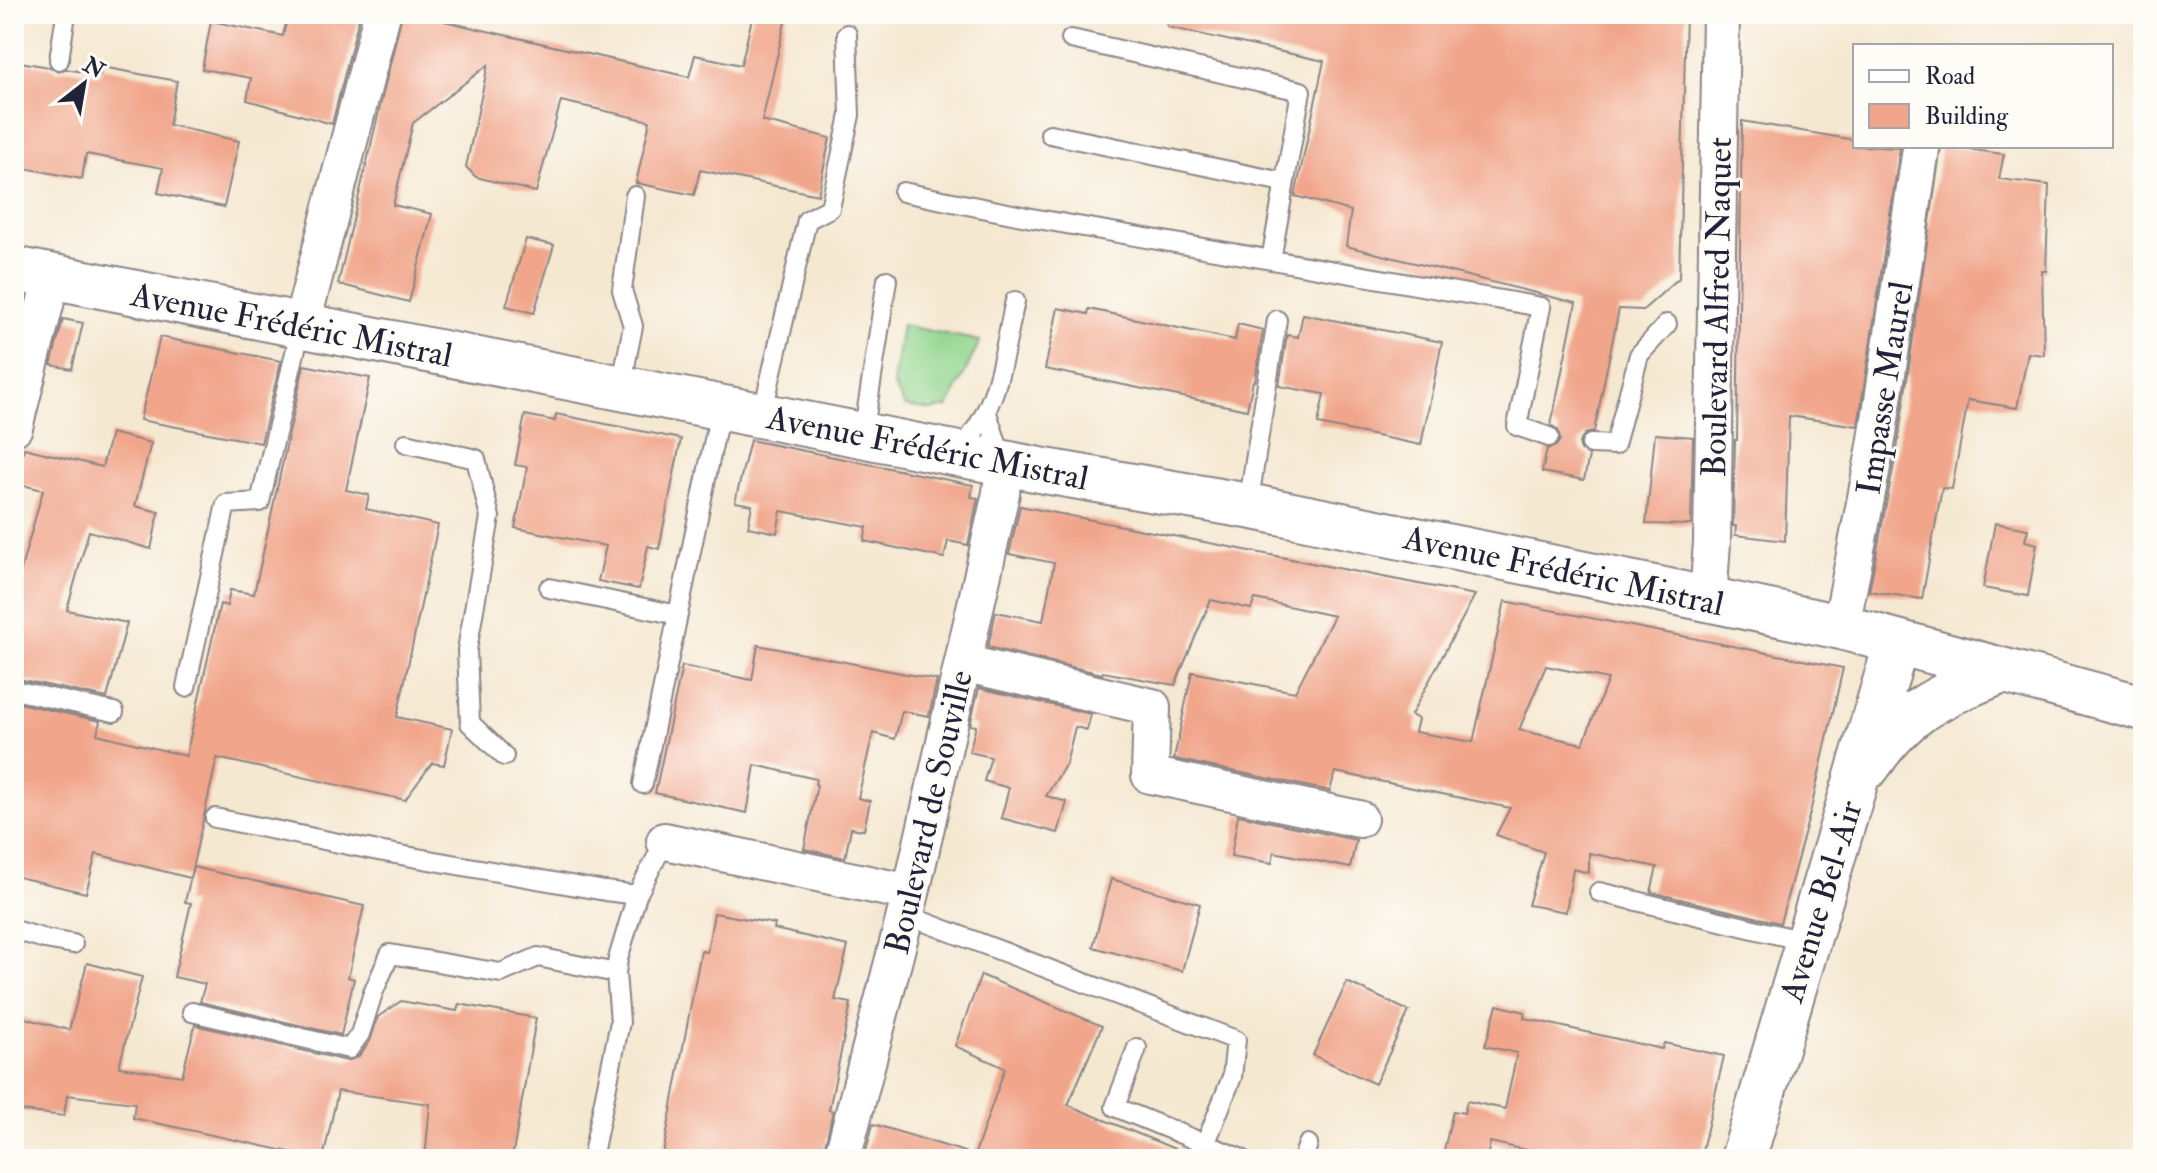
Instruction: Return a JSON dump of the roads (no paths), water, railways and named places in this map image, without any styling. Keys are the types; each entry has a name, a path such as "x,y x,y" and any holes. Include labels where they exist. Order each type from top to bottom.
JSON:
{"main road":[{"name":"Avenue Frédéric Mistral","path":"33,273 1004,463 1248,506 1841,627 1897,642"},
{"path":"1897,642 2143,708"},
{"name":"Avenue Bel-Air","path":"1743,1159 1897,642"},
{"path":"1854,788 1887,739 1917,710 2002,671"}],"street":[{"path":"301,327 382,14"},
{"name":"Boulevard Alfred Naquet","path":"1708,600 1712,542 1721,14"},
{"name":"Impasse Maurel","path":"1841,627 1876,446 1921,149"},
{"path":"14,427 33,273"},
{"name":"Boulevard de Souville","path":"842,1159 908,904 1001,493 1004,463"},
{"path":"963,663 1152,707 1150,775 1359,819"},
{"path":"665,841 908,904"}],"lane":[{"path":"59,60 66,14"},
{"path":"643,784 678,615 741,410 807,220 830,208 850,115 847,34"},
{"path":"1071,39 1301,91 1271,260"},
{"path":"1050,134 1283,182"},
{"path":"903,192 1032,218 1541,307 1517,426 1549,437"},
{"path":"621,387 633,326 622,290 635,196"},
{"path":"863,435 887,280"},
{"path":"955,453 975,433 987,413 1015,301"},
{"path":"1248,506 1277,320"},
{"path":"1591,444 1615,445 1639,355 1667,324"},
{"path":"186,687 226,504 260,502 301,327"},
{"path":"987,413 1004,463"},
{"path":"406,443 476,459 490,517 467,650 470,723 504,756"},
{"path":"549,588 678,615"},
{"path":"14,690 114,712"},
{"path":"215,818 378,851 637,895"},
{"path":"592,1159 620,1022 616,973 637,895 665,841"},
{"path":"1599,892 1808,942"},
{"path":"908,904 1236,1040 1232,1077 1205,1145"},
{"path":"14,930 73,944"},
{"path":"192,1012 349,1049 360,1034 390,954 501,973 538,957 616,973"},
{"path":"1137,1048 1115,1107 1242,1159"}]}
